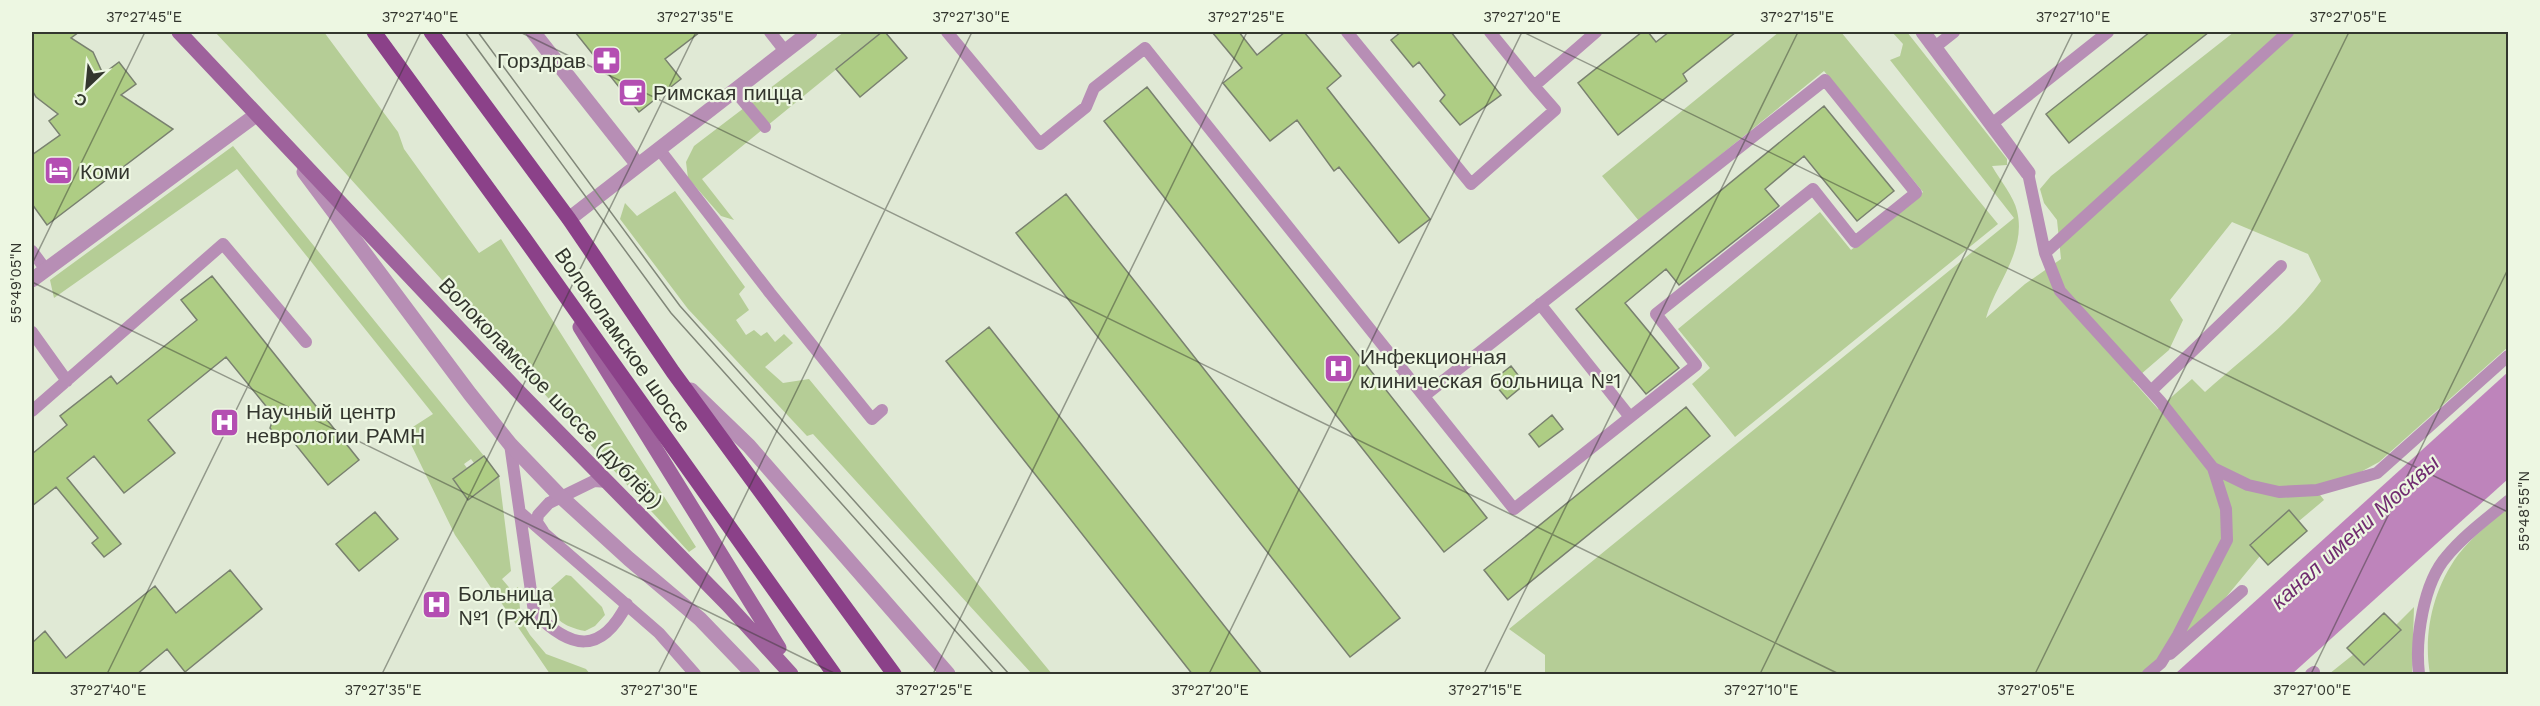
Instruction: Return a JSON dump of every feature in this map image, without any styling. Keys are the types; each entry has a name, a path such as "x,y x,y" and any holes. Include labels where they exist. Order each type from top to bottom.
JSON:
{"main road":[{"name":"Волоколамское шоссе","path":"374,32 524,238 834,675"},
{"name":"Волоколамское шоссе","path":"430,32 569,219 673,372 894,675"}],"street":[{"name":"Волоколамское шоссе (дублёр)","path":"179,32 793,675"},
{"path":"533,32 638,165"},
{"path":"569,219 810,32"},
{"path":"1923,32 2028,173"},
{"path":"32,280 256,115"},
{"path":"280,140 510,444 560,496 700,619 753,675"},
{"path":"524,238 793,675"},
{"path":"673,372 749,446 948,675"},
{"name":"Волоколамское шоссе","path":"865,633 902,675"}],"lane":[{"path":"770,32 785,51"},
{"path":"946,32 1040,144 1086,107 1094,88 1145,48 1514,509 1696,364 1656,314 1813,189 1855,242 1916,193 1826,80 1424,396"},
{"path":"1347,32 1471,184 1555,110 1490,32"},
{"path":"1534,86 1596,32"},
{"path":"1935,47 1954,32"},
{"path":"1992,123 2108,32"},
{"path":"2045,253 2288,32"},
{"path":"734,90 765,127"},
{"path":"658,149 872,419 882,410"},
{"path":"2028,173 2045,253 2060,291 2151,391 2213,468 2226,509 2227,540 2161,663"},
{"path":"32,411 223,244 306,342"},
{"path":"32,250 46,270"},
{"path":"2151,391 2281,266"},
{"path":"1540,304 1630,417"},
{"path":"32,332 67,381"},
{"path":"2213,468 2248,485 2279,492 2317,490 2377,473 2508,356"},
{"path":"510,444 534,612 551,629 570,641 592,641 607,633 617,623 627,604"},
{"path":"543,532 537,522 538,515 549,503 594,481 608,483"},
{"path":"2419,675 2419,632 2428,590 2446,557 2508,501"},
{"path":"521,513 659,633 695,675"},
{"path":"2148,675 2242,591"}],"green space":[{"path":"215,32 324,32 398,132 404,149 479,253 501,239 696,547 689,552"},
{"path":"844,32 882,32 702,179 734,220 721,216 688,178 686,162 694,146"},
{"path":"1779,32 1841,32 1998,224 1735,437 1692,384 1710,368 1678,329 1820,212 1851,250 1923,192 1824,71 1639,221 1602,176"},
{"path":"1892,32 1907,32 2007,159 2007,165 1992,166 2010,194 2017,211 2018,240 2009,267 1986,318 2025,284 2061,259 2057,220 2044,203 2040,189 2051,176 2234,32 2508,32 2508,347 2379,462 2357,474 2313,486 2324,500 2299,521 2289,510 2250,544 2260,556 2222,602 2141,674 1545,674 1545,655 1509,629 2014,218 1890,60 1900,56 1903,44","holes":["2232,222 2308,254 2321,281 2282,325 2205,392 2192,379 2158,409 2133,381 2169,350 2183,320 2170,300"]},
{"path":"233,146 484,456 474,463 471,459 464,464 467,468 453,479 468,499 499,476 511,571 502,579 512,591 518,587 521,620 546,654 586,669 590,674 550,674 455,535 405,432 433,414 237,169 54,298 50,280"},
{"path":"675,191 745,287 739,294 749,310 736,320 746,335 754,330 761,336 767,332 775,342 784,334 793,343 765,367 783,383 809,379 1052,674 1032,674 813,434 807,436 688,309 620,219 625,203 637,216"},
{"path":"2508,507 2508,674 2430,674 2429,628 2442,582 2463,548"},
{"path":"566,575 571,576 602,607 605,615 595,626 585,631 563,623 553,613 550,606 549,590"},
{"path":"2414,607 2412,674 2329,674 2354,654 2365,665 2401,631 2396,625"}],"water":[{"name":"канал имени Москвы","path":"2508,372 2508,479 2292,674 2175,674"}],"building":[{"path":"32,32 79,32 71,38 93,52 103,74 119,62 136,84 121,95 173,129 47,225 32,204 32,155 60,135 49,121 58,114 36,97 32,90"},
{"path":"575,32 700,32 665,59 681,79 639,112"},
{"path":"882,32 885,32 907,58 860,97 836,69"},
{"path":"1212,32 1239,32 1257,55 1285,32 1304,32 1341,76 1327,88 1430,219 1399,243 1339,167 1334,171 1297,120 1270,141 1223,83 1242,68"},
{"path":"1401,32 1451,32 1501,95 1460,125 1440,101 1445,95 1419,62 1413,67 1391,40"},
{"path":"1642,32 1648,32 1656,42 1669,32 1736,32 1683,74 1687,81 1618,135 1578,83"},
{"path":"2150,32 2209,32 2069,143 2046,114"},
{"path":"1147,87 1487,518 1444,552 1104,121"},
{"path":"1824,106 1894,191 1857,221 1804,156 1765,189 1779,206 1679,285 1666,269 1625,303 1679,368 1646,394 1576,309"},
{"path":"1066,194 1400,618 1350,657 1016,233"},
{"path":"212,276 359,460 328,485 288,435 277,437 270,428 274,416 226,357 148,420 175,453 124,493 94,456 67,478 121,544 104,557 92,543 98,538 56,487 32,506 32,454 67,425 60,416 111,376 117,384 197,320 181,300"},
{"path":"989,327 1263,675 1193,675 946,361"},
{"path":"1511,366 1525,384 1507,399 1492,381"},
{"path":"1686,407 1710,436 1508,600 1484,570"},
{"path":"1552,415 1563,429 1539,447 1529,434"},
{"path":"484,456 499,476 468,500 453,479"},
{"path":"2289,510 2307,531 2268,565 2250,545"},
{"path":"375,512 398,539 359,571 336,544"},
{"path":"230,570 262,609 185,672 167,649 136,675 32,675 32,643 45,631 66,658 155,586 176,613"},
{"path":"2384,613 2401,630 2364,665 2347,648"}],"tram line":[{"path":"465,32 671,313 994,674"},
{"path":"478,32 680,306 1009,674"}],"place":[{"name":"Горздрав","path":"607,60"},
{"name":"Римская пицца","path":"632,92"},
{"name":"Коми","path":"59,171"},
{"name":"Инфекционная клиническая больница №1","path":"1339,368"},
{"name":"Научный центр неврологии РАМН","path":"225,423"},
{"name":"Больница №1 (РЖД)","path":"437,605"}]}
